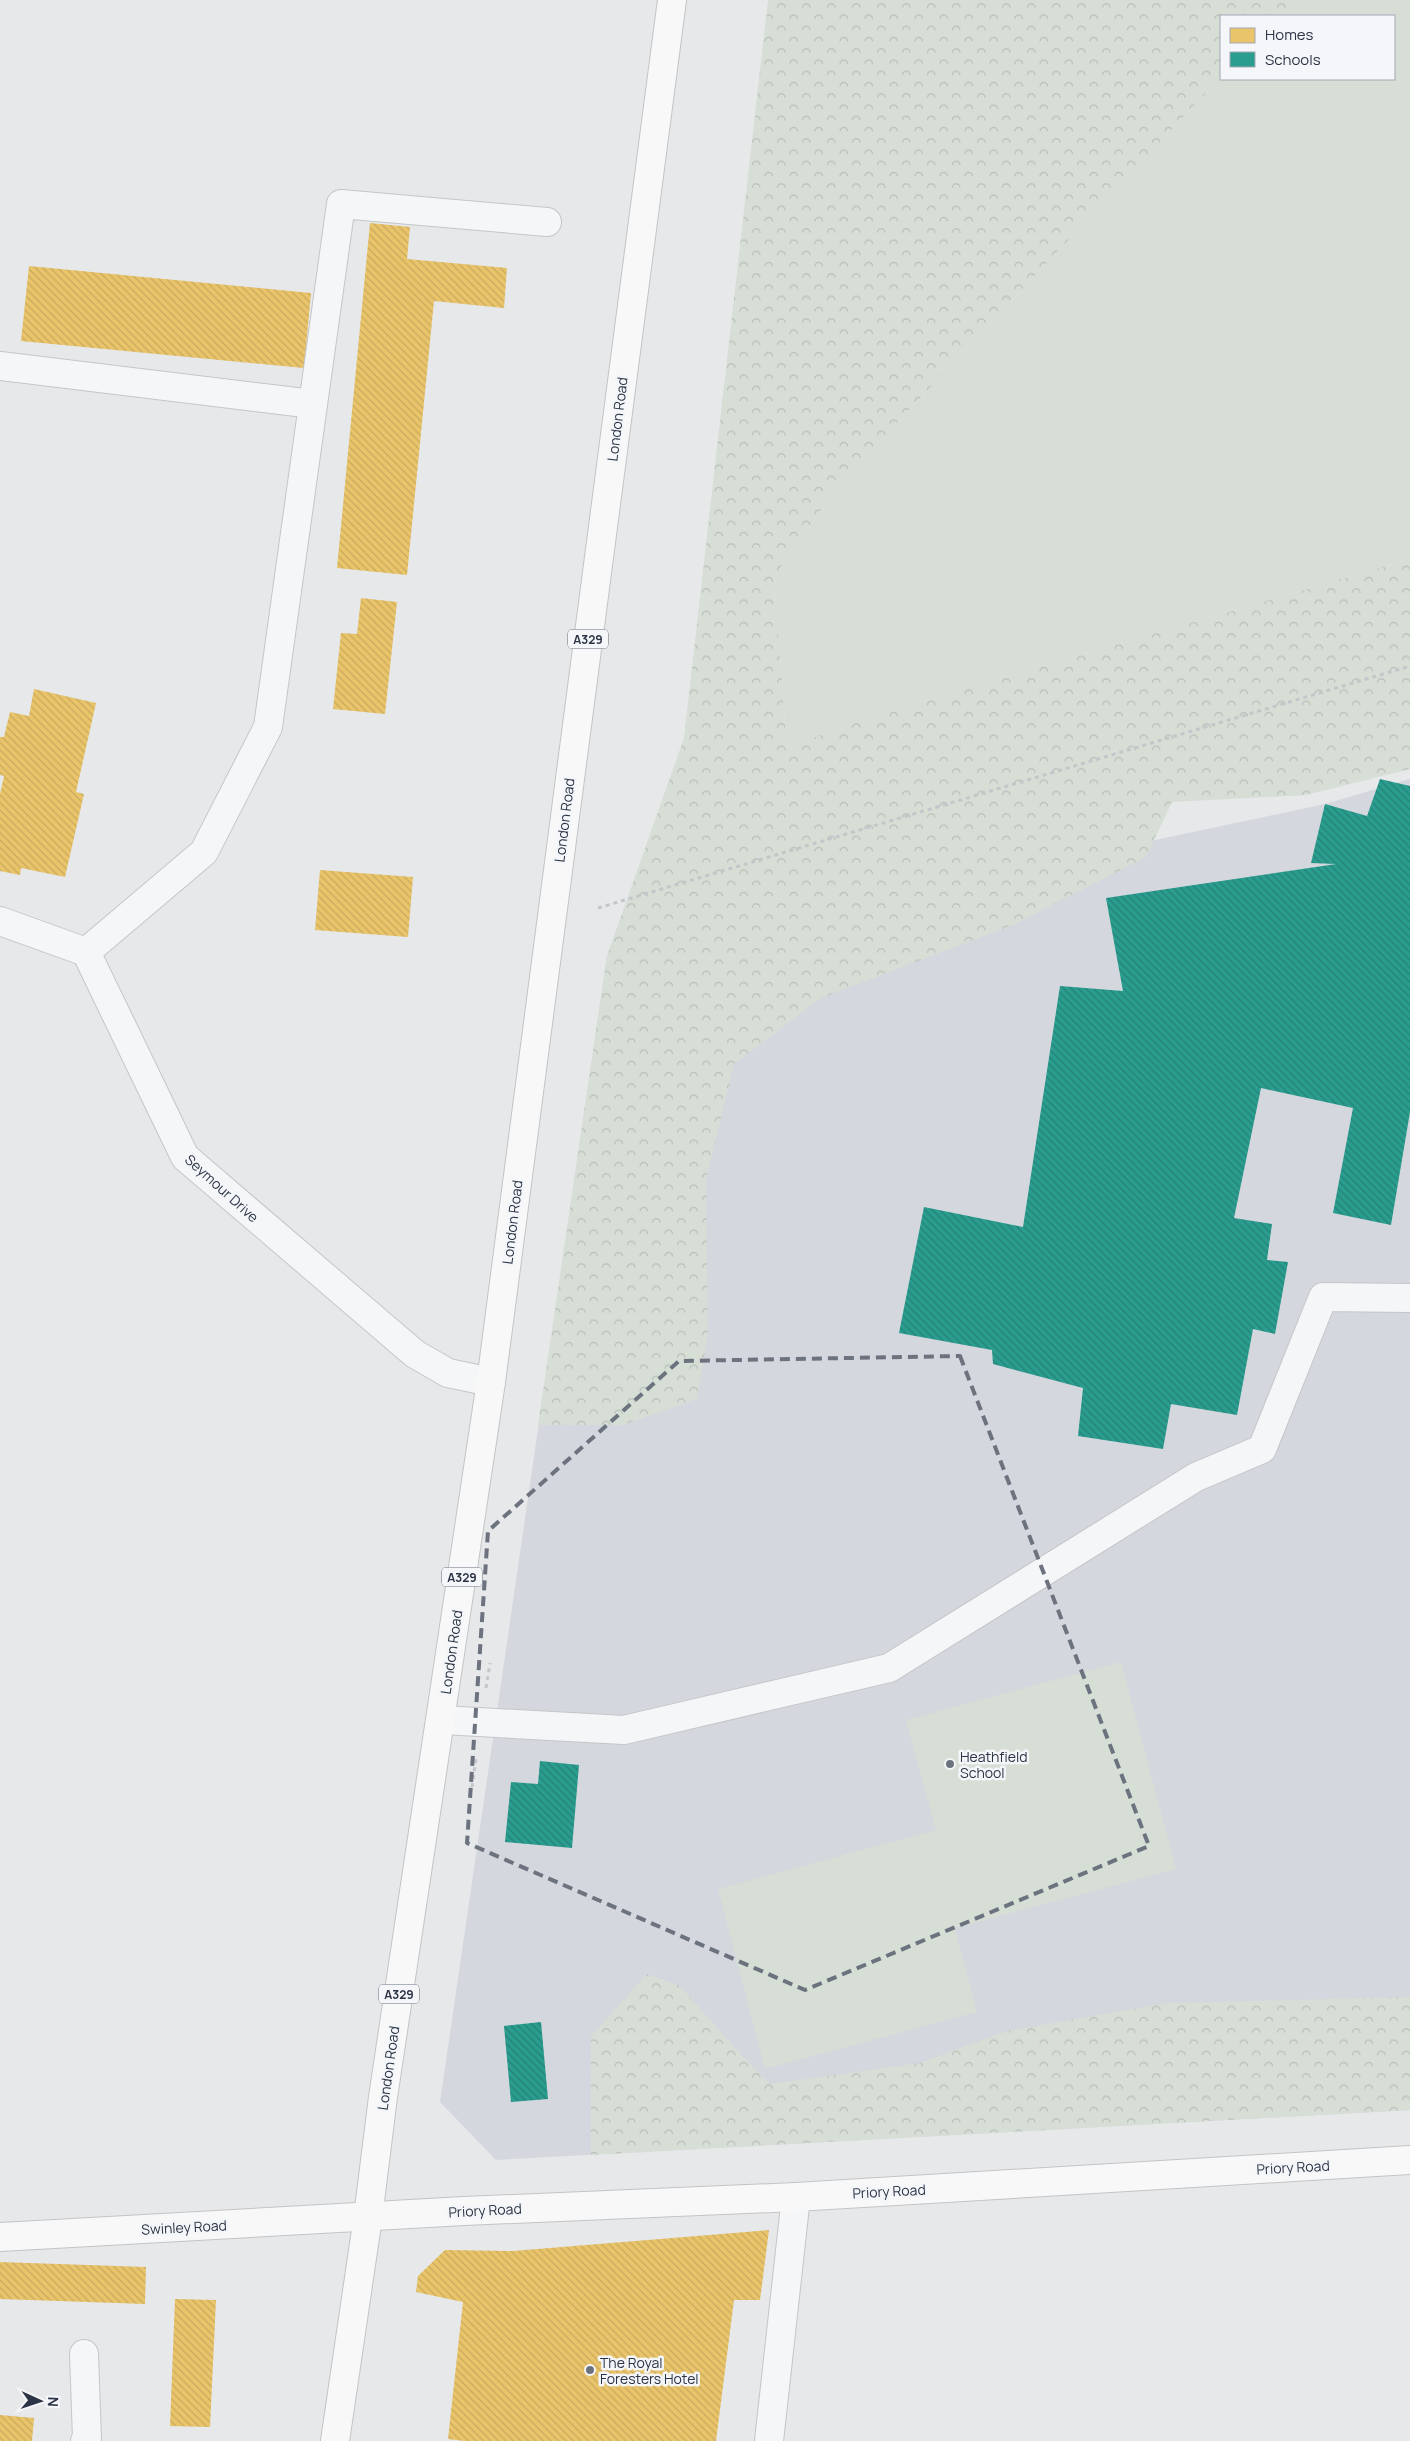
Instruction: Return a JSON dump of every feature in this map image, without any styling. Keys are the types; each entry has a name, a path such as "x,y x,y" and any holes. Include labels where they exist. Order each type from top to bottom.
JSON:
{"main road":[{"name":"London Road","path":"335,2441 368,2217 383,2097 442,1720 491,1382 672,0"},
{"name":"Priory Road","path":"368,2217 796,2196 1410,2160"},
{"name":"Swinley Road","path":"0,2237 368,2217"}],"street":[{"path":"0,920 86,952 204,852 268,727 341,204 547,222"},
{"path":"0,366 313,404"},
{"name":"Seymour Drive","path":"86,952 185,1157 415,1354 448,1373 491,1382"},
{"path":"442,1720 624,1730 889,1668 1196,1477 1262,1450 1323,1297 1410,1298"},
{"path":"769,2441 796,2196"},
{"path":"84,2354 87,2439 85,2441"}],"path":[{"path":"598,908 1410,666"}],"highlighted area":[{"path":"960,1356 1149,1846 805,1990 467,1843 488,1531 679,1361"}],"shaded area":[{"name":"Heathfield School","path":"1410,779 1410,2110 496,2160 440,2102 607,956 1325,804"}],"green space":[{"path":"768,0 1293,0 1279,15 1220,15 1220,78 837,487 774,577 787,747 890,711 1410,559 1410,769 1306,795 1172,802 1146,857 1013,925 821,998 734,1064 706,1179 708,1333 697,1399 623,1425 538,1425 607,956 684,738"},
{"path":"1293,0 1410,0 1410,559 890,711 787,747 774,577 837,487 1220,78 1220,80 1395,80 1395,15 1279,15"},
{"path":"1121,1662 1176,1869 955,1928 977,2012 765,2069 718,1889 936,1830 906,1720"},
{"path":"647,1974 680,1986 770,2084 920,2063 1007,2031 1167,2003 1410,1997 1410,2110 591,2155 591,2036"}],"building: Homes":[{"path":"370,223 410,227 407,259 507,268 504,308 434,301 407,575 337,568"},
{"path":"29,266 311,293 304,368 21,341"},
{"path":"361,598 397,602 385,714 333,709 341,633 357,634"},
{"path":"34,689 96,703 76,792 84,794 65,877 21,868 20,875 0,871 0,794 4,776 0,775 0,737 4,737 10,712 29,716"},
{"path":"320,870 413,877 408,937 315,930"},
{"name":"The Royal Foresters Hotel","path":"769,2230 760,2300 734,2300 716,2441 464,2441 448,2439 463,2302 416,2292 418,2276 445,2250 513,2251"},
{"path":"0,2262 146,2267 145,2304 0,2299"},
{"path":"175,2299 216,2300 210,2427 170,2426"},
{"path":"0,2415 34,2418 32,2441 0,2441"}],"building: Schools":[{"path":"1380,779 1410,786 1410,1112 1391,1225 1333,1213 1353,1108 1261,1088 1234,1218 1272,1224 1267,1260 1288,1262 1275,1334 1253,1329 1237,1415 1171,1404 1163,1449 1078,1436 1083,1388 993,1364 992,1350 899,1333 924,1207 1023,1227 1060,986 1123,991 1106,898 1336,864 1311,863 1325,804 1367,816"},
{"path":"540,1761 579,1765 572,1848 505,1842 511,1782 538,1784"},
{"path":"541,2022 548,2099 511,2102 504,2026"}],"place":[{"name":"Heathfield School","path":"950,1764"},
{"name":"The Royal Foresters Hotel","path":"590,2370"}]}
